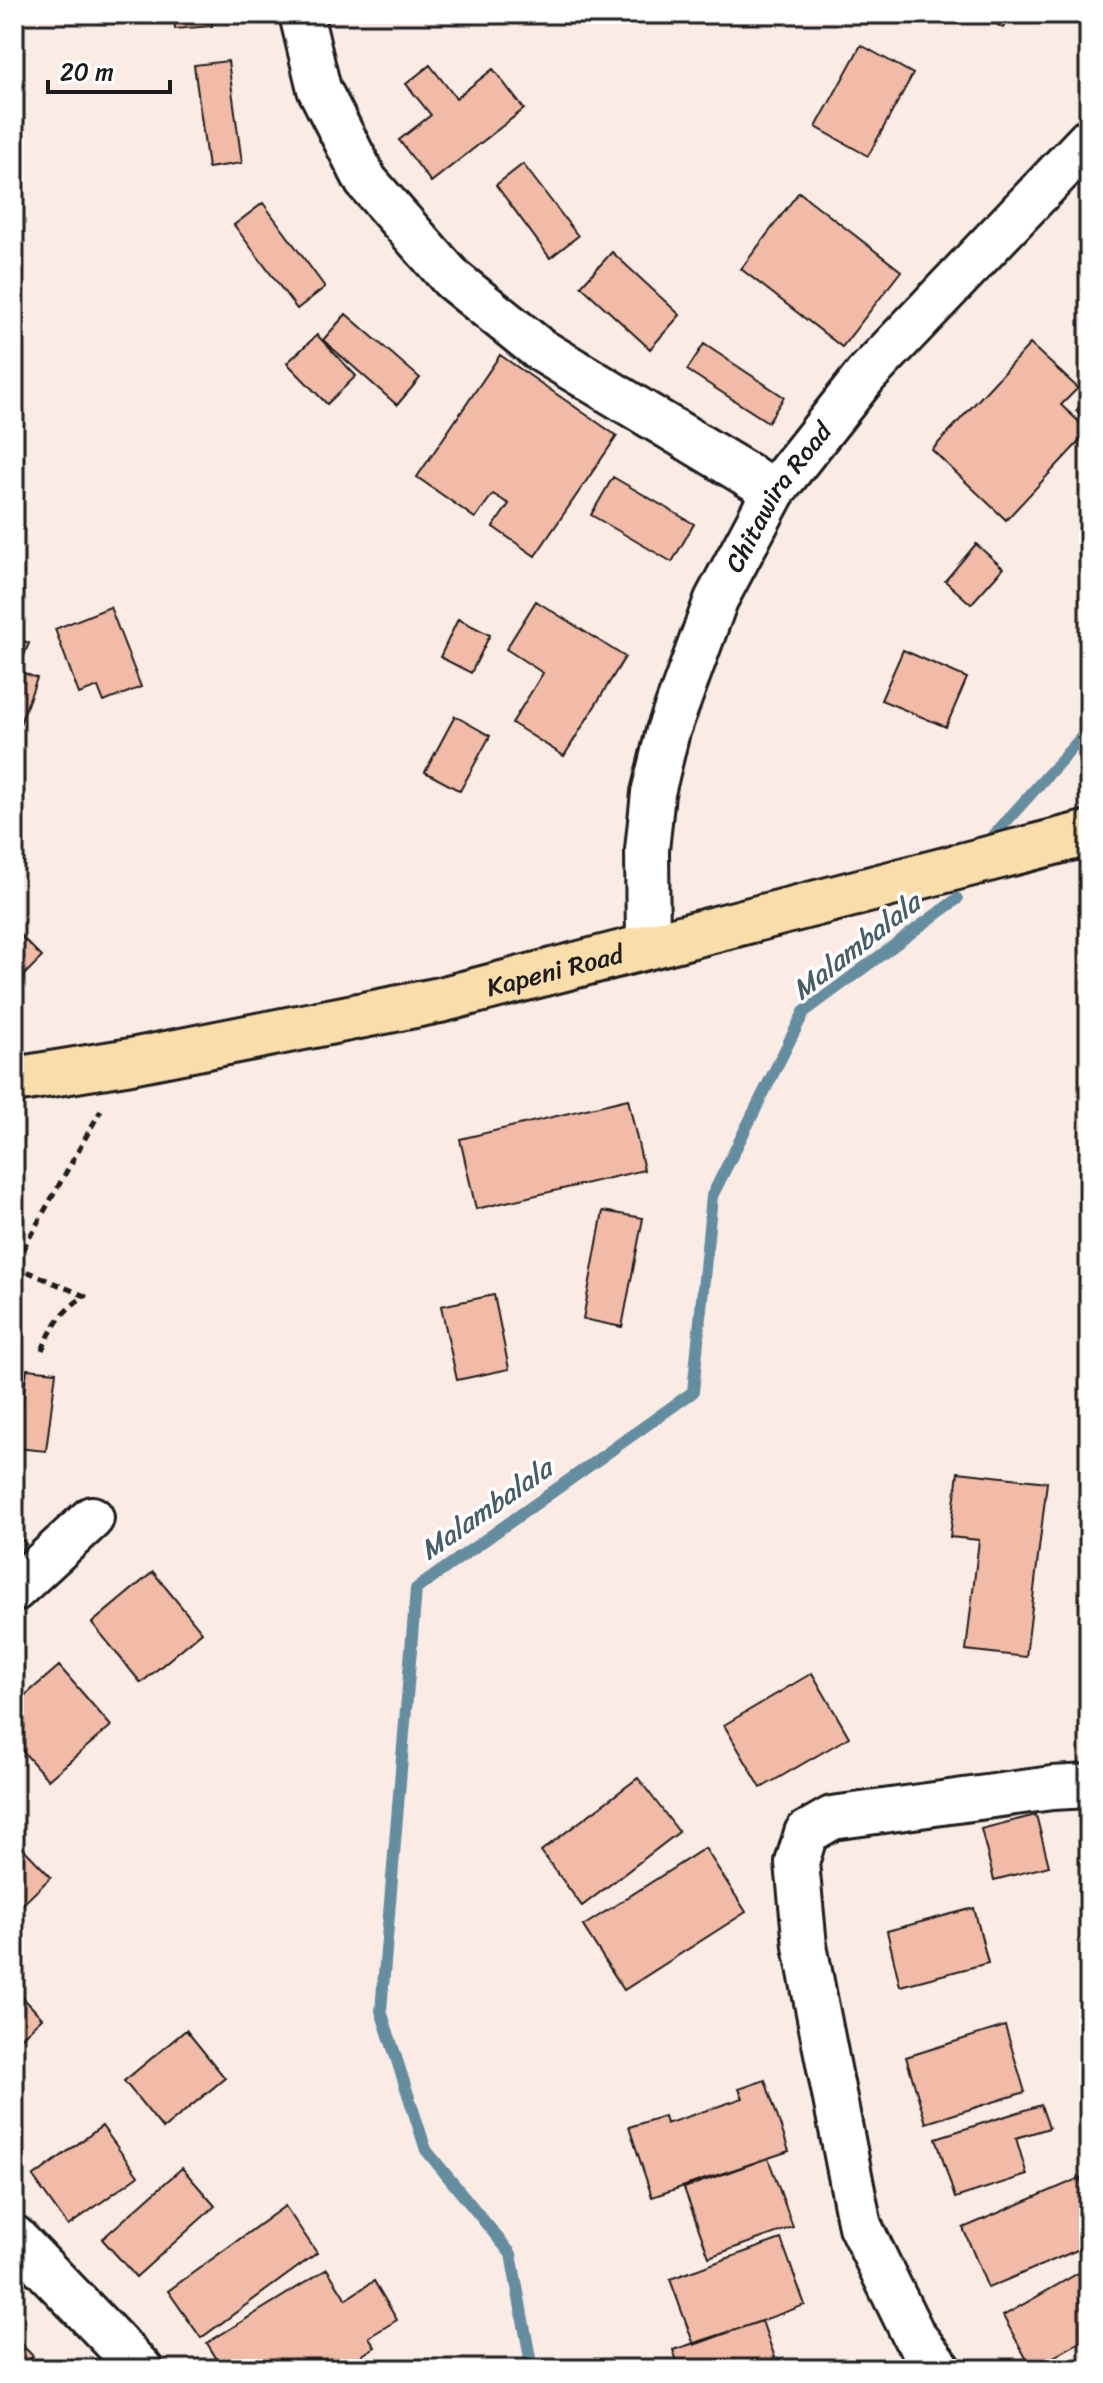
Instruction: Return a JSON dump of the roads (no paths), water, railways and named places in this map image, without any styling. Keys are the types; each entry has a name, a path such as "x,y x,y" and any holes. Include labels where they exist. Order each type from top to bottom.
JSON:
{"main road":[{"name":"Kapeni Road","path":"14,1080 131,1061 440,1000 1089,833"}],"street":[{"path":"301,14 319,89 366,181 452,279 539,349 774,491"},
{"name":"Chitawira Road","path":"648,945 647,850 653,793 668,731 716,600 774,491 866,375 1089,140"},
{"path":"14,1590 92,1518"},
{"path":"940,2369 914,2336 860,2226 805,1946 797,1863 806,1833 832,1818 1052,1788 1089,1786"},
{"path":"14,2237 141,2369"}],"waterway":[{"name":"Malambalala","path":"986,844 1089,729"},
{"name":"Malambalala","path":"532,2369 511,2254 426,2150 381,2011 416,1589 693,1392 712,1196 804,1012 957,899"}]}
